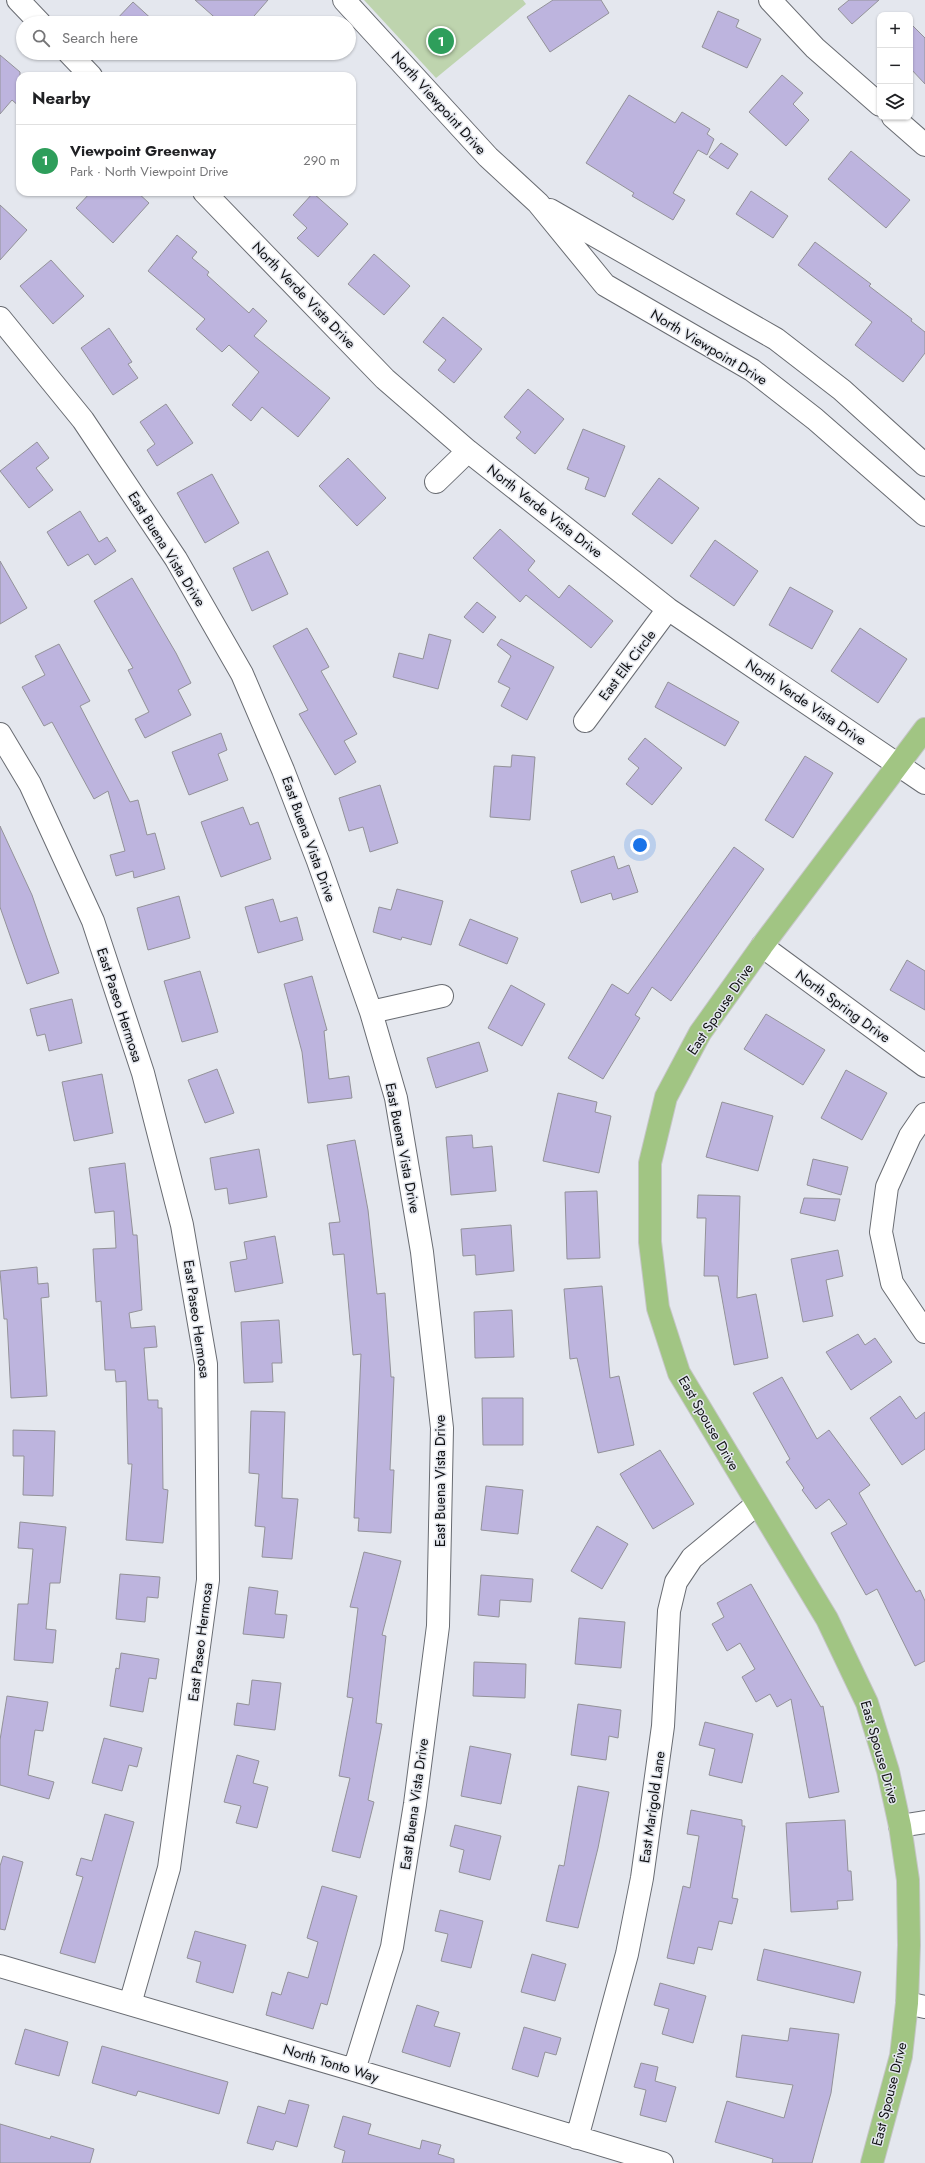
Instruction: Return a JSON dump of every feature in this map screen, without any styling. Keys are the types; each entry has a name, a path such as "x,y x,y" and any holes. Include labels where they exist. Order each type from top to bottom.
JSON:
{"main road":[{"name":"East Spouse Drive","path":"872,2163 900,2056 916,2005 909,1945 908,1880 900,1826 888,1771 867,1703 826,1619 679,1372 658,1308 650,1242 650,1163 666,1097 700,1033 762,946 925,729"}],"street":[{"path":"18,0 33,16"},
{"name":"North Viewpoint Drive","path":"344,0 488,157 538,203 605,285 752,370 815,419 925,515"},
{"path":"770,0 815,48 877,102"},
{"path":"76,60 87,72"},
{"path":"896,120 925,145"},
{"name":"North Verde Vista Drive","path":"208,196 385,379 468,450 668,610 899,764 925,783"},
{"name":"North Viewpoint Drive","path":"538,203 776,339 842,390 925,465"},
{"name":"East Buena Vista Drive","path":"0,318 83,420 176,559 242,674 283,770 318,861 371,1012 396,1098 422,1252 442,1436 438,1626 415,1804 392,1947 354,2070"},
{"path":"436,482 468,450"},
{"name":"East Elk Circle","path":"585,721 668,610"},
{"name":"East Paseo Hermosa","path":"0,734 30,784 92,921 143,1073 182,1225 206,1364 208,1580 169,1868 130,2004"},
{"name":"North Spring Drive","path":"762,946 925,1066"},
{"path":"371,1012 442,996"},
{"path":"925,1114 910,1136 888,1187 881,1232 892,1283 925,1332"},
{"name":"East Marigold Lane","path":"577,2138 627,1954 642,1878 663,1726 669,1611 676,1582 692,1558 757,1504"},
{"path":"900,1826 925,1822"},
{"name":"North Tonto Way","path":"0,1966 354,2070 662,2163"}],"green space":[{"path":"364,0 523,0 526,4 436,78"}],"building":[{"path":"195,0 268,0 254,16 213,16"},
{"path":"553,0 601,0 609,13 550,52 527,17"},
{"path":"849,0 879,0 852,24 838,9"},
{"path":"133,2 148,16 120,16"},
{"path":"718,11 739,20 736,27 761,39 747,68 702,47"},
{"path":"913,26 925,38 925,84 913,71"},
{"path":"0,55 20,72 16,72 16,104 12,100 0,114"},
{"path":"782,75 803,93 793,104 809,120 786,146 749,112"},
{"path":"629,95 675,123 682,112 710,129 707,134 714,139 707,155 698,150 673,193 685,200 673,220 632,196 634,193 586,163"},
{"path":"721,143 738,154 728,169 709,157"},
{"path":"851,151 910,200 886,228 828,179"},
{"path":"751,191 788,216 773,238 736,214"},
{"path":"87,196 141,196 149,203 113,243 76,208"},
{"path":"310,196 316,196 348,224 318,257 297,238 307,228 293,215"},
{"path":"0,205 27,230 0,260"},
{"path":"177,235 197,252 192,258 209,272 207,275 249,313 253,308 267,321 254,336 330,398 298,437 262,407 251,421 232,405 259,372 229,345 222,352 196,329 205,319 148,271"},
{"path":"815,242 871,284 869,286 912,319 911,321 925,332 925,353 903,382 855,345 872,322 798,265"},
{"path":"374,254 410,286 384,315 348,284"},
{"path":"51,260 84,296 53,324 20,286"},
{"path":"443,317 482,349 454,383 438,370 446,360 423,342"},
{"path":"109,328 132,362 128,364 138,378 113,395 81,348"},
{"path":"528,389 564,419 535,454 516,438 521,432 504,417"},
{"path":"166,404 193,443 157,466 147,450 155,444 140,422"},
{"path":"583,429 625,446 605,497 585,489 589,478 567,469"},
{"path":"37,442 49,458 36,468 53,490 29,508 0,471"},
{"path":"348,458 386,498 357,526 319,486"},
{"path":"212,474 239,523 205,543 177,493"},
{"path":"659,478 699,508 672,544 632,514"},
{"path":"80,511 99,542 107,537 116,551 95,565 88,554 68,566 47,532"},
{"path":"500,529 535,561 528,570 559,598 569,585 613,621 591,648 526,595 520,602 473,558"},
{"path":"715,540 758,571 734,606 690,576"},
{"path":"268,551 288,594 252,611 233,568"},
{"path":"0,561 27,608 0,624"},
{"path":"132,578 176,653 191,683 178,690 191,715 145,738 135,719 149,712 128,670 133,668 94,601"},
{"path":"790,587 833,611 812,649 769,625"},
{"path":"477,602 496,617 483,633 464,617"},
{"path":"307,628 329,667 321,671 357,734 344,741 356,762 335,775 299,714 308,710 273,646"},
{"path":"860,628 907,659 878,703 831,671"},
{"path":"429,634 451,640 438,689 393,677 399,653 423,659"},
{"path":"501,639 554,667 527,720 501,706 510,688 498,682 511,656 497,645"},
{"path":"59,644 90,701 80,706 130,802 138,800 147,835 155,833 165,869 134,878 133,871 116,876 110,855 125,851 108,791 94,799 52,722 44,726 22,687 45,675 35,656"},
{"path":"668,682 739,722 725,746 655,707"},
{"path":"221,733 227,750 218,754 228,780 189,795 172,752"},
{"path":"645,738 682,768 652,805 626,784 639,768 628,759"},
{"path":"512,755 535,757 530,820 490,817 494,766 511,767"},
{"path":"805,756 833,773 793,838 765,820"},
{"path":"380,785 398,843 370,852 363,827 349,831 339,798"},
{"path":"243,807 250,825 258,822 271,859 221,877 201,822"},
{"path":"0,826 32,895 59,973 27,984 0,907"},
{"path":"734,847 764,869 671,1001 652,987 635,1015 640,1018 603,1079 568,1058 612,984 628,994"},
{"path":"614,856 618,869 629,865 638,892 613,900 611,893 581,903 571,871"},
{"path":"397,889 443,901 431,945 402,937 401,940 373,932 379,907 391,910"},
{"path":"179,896 190,938 148,950 137,908"},
{"path":"273,899 280,922 297,917 303,940 258,953 245,907"},
{"path":"470,919 518,938 507,964 459,945"},
{"path":"907,960 925,971 925,1010 890,990"},
{"path":"200,971 218,1032 182,1042 164,981"},
{"path":"312,976 327,1030 324,1031 329,1079 349,1076 352,1098 308,1103 302,1052 284,984"},
{"path":"511,985 545,1004 522,1046 488,1028"},
{"path":"72,999 82,1043 49,1051 45,1034 37,1036 30,1009"},
{"path":"766,1014 825,1050 803,1085 744,1049"},
{"path":"479,1042 488,1071 436,1088 427,1058"},
{"path":"217,1069 234,1113 205,1123 188,1080"},
{"path":"846,1070 887,1093 862,1140 821,1118"},
{"path":"102,1074 113,1133 74,1141 62,1082"},
{"path":"558,1093 597,1102 595,1112 611,1116 599,1173 543,1161"},
{"path":"722,1102 773,1116 758,1171 706,1157"},
{"path":"472,1135 473,1148 492,1146 496,1191 451,1195 446,1137"},
{"path":"355,1140 368,1210 377,1294 385,1293 391,1377 394,1377 390,1470 394,1470 391,1533 358,1531 359,1518 354,1518 361,1354 353,1355 344,1254 333,1255 329,1223 340,1222 327,1145"},
{"path":"259,1149 267,1197 229,1204 227,1188 215,1190 210,1158"},
{"path":"813,1159 848,1167 841,1195 807,1185"},
{"path":"125,1163 133,1235 137,1235 142,1310 129,1313 131,1328 155,1326 157,1347 144,1348 148,1400 158,1400 158,1408 162,1408 163,1489 168,1490 163,1543 126,1540 132,1464 128,1464 126,1381 116,1382 115,1370 105,1370 101,1301 96,1302 93,1249 116,1248 114,1211 95,1213 89,1168"},
{"path":"597,1191 600,1258 567,1259 565,1192"},
{"path":"698,1195 740,1196 737,1298 756,1294 768,1358 734,1365 718,1276 704,1276 706,1218 697,1218"},
{"path":"804,1198 840,1199 835,1221 800,1213"},
{"path":"511,1225 514,1271 476,1275 475,1255 463,1256 461,1229"},
{"path":"275,1236 283,1283 235,1292 230,1262 247,1259 244,1242"},
{"path":"838,1250 843,1276 826,1280 833,1316 803,1322 791,1259"},
{"path":"37,1267 38,1284 48,1283 49,1297 41,1298 47,1396 11,1398 7,1319 4,1319 0,1271"},
{"path":"602,1286 610,1378 619,1376 634,1445 598,1453 577,1358 570,1359 564,1289"},
{"path":"512,1310 514,1357 475,1358 474,1312"},
{"path":"279,1320 282,1363 272,1363 273,1382 244,1383 241,1322"},
{"path":"858,1334 865,1345 875,1338 892,1362 851,1390 826,1352"},
{"path":"782,1377 817,1439 829,1430 870,1485 859,1493 916,1592 920,1590 925,1601 925,1661 915,1666 877,1589 866,1595 831,1533 847,1524 829,1499 816,1509 802,1490 804,1488 786,1462 790,1459 753,1393"},
{"path":"900,1396 916,1419 925,1412 925,1449 902,1465 870,1418"},
{"path":"482,1398 523,1398 523,1445 483,1445"},
{"path":"251,1411 285,1412 282,1498 298,1499 292,1559 262,1557 265,1527 255,1526 259,1474 249,1473"},
{"path":"13,1430 55,1431 53,1496 23,1495 24,1456 13,1456"},
{"path":"660,1450 694,1504 653,1529 620,1474"},
{"path":"486,1486 523,1490 518,1534 481,1530"},
{"path":"20,1522 66,1527 60,1583 50,1583 46,1629 56,1630 53,1663 14,1660 18,1604 28,1604 33,1549 18,1548"},
{"path":"597,1526 628,1544 602,1589 571,1571"},
{"path":"364,1552 401,1561 382,1635 386,1636 376,1723 382,1724 368,1800 374,1802 360,1858 332,1851 350,1778 339,1776 353,1698 347,1697 358,1608 350,1607"},
{"path":"120,1574 160,1577 158,1598 147,1597 145,1622 116,1619"},
{"path":"481,1575 533,1579 531,1602 500,1600 499,1617 478,1615"},
{"path":"751,1584 821,1707 823,1706 839,1792 809,1798 791,1699 777,1707 770,1694 756,1702 742,1677 755,1669 740,1643 727,1651 712,1624 724,1617 717,1603"},
{"path":"249,1587 278,1591 275,1614 287,1615 284,1638 243,1634"},
{"path":"579,1618 625,1622 621,1668 575,1664"},
{"path":"121,1653 159,1659 156,1679 149,1678 143,1712 110,1706 116,1668 119,1669"},
{"path":"474,1662 526,1664 525,1698 473,1696"},
{"path":"252,1680 281,1683 275,1730 234,1725 237,1703 249,1705"},
{"path":"7,1696 48,1702 43,1731 35,1730 28,1775 54,1782 49,1799 0,1785 0,1740"},
{"path":"578,1704 621,1710 618,1738 609,1736 606,1760 571,1755"},
{"path":"705,1722 753,1734 742,1783 709,1775 715,1749 699,1745"},
{"path":"104,1738 142,1748 137,1767 129,1765 122,1791 92,1783"},
{"path":"470,1746 511,1754 501,1804 461,1796"},
{"path":"237,1755 259,1761 253,1783 268,1787 257,1828 236,1823 241,1806 224,1802"},
{"path":"578,1786 609,1792 598,1848 578,1928 546,1921 559,1865 564,1866"},
{"path":"691,1810 742,1820 742,1826 745,1826 732,1898 738,1899 732,1924 719,1921 712,1950 698,1947 694,1964 667,1958 683,1886 690,1888 699,1836 687,1834"},
{"path":"105,1814 134,1822 95,1963 60,1953 83,1877 76,1875 81,1858 92,1861"},
{"path":"845,1820 848,1871 851,1871 853,1900 837,1901 838,1909 791,1912 786,1823"},
{"path":"455,1825 501,1836 490,1880 459,1872 464,1850 450,1846"},
{"path":"3,1856 23,1862 5,1930 0,1929 0,1866"},
{"path":"322,1886 357,1896 327,2005 321,2003 313,2029 266,2015 272,1992 281,1995 288,1972 308,1978 318,1942 307,1938"},
{"path":"440,1910 483,1921 471,1968 441,1961 448,1934 435,1931"},
{"path":"195,1931 246,1945 233,1993 196,1982 201,1962 187,1958"},
{"path":"764,1949 861,1972 854,2003 757,1980"},
{"path":"532,1954 566,1964 555,2001 521,1992"},
{"path":"660,1983 706,1996 693,2043 662,2034 669,2009 654,2005"},
{"path":"417,2005 439,2012 434,2026 460,2033 450,2067 402,2052"},
{"path":"524,2027 561,2038 556,2055 545,2052 538,2077 512,2069"},
{"path":"790,2028 839,2034 831,2093 812,2163 772,2163 773,2159 715,2142 727,2101 784,2118 793,2085 736,2077 742,2035 788,2041"},
{"path":"25,2029 68,2042 59,2076 15,2064"},
{"path":"102,2046 228,2082 219,2114 138,2091 136,2096 92,2083"},
{"path":"641,2063 658,2067 655,2081 676,2087 666,2122 640,2115 646,2090 634,2087"},
{"path":"289,2100 309,2105 297,2147 276,2141 273,2150 247,2143 258,2106 285,2114"},
{"path":"343,2116 371,2124 368,2134 420,2149 422,2140 441,2145 438,2154 454,2159 454,2163 342,2163 345,2151 334,2147"},
{"path":"0,2124 50,2139 51,2136 94,2149 90,2163 0,2163"}],"place":[{"name":"Viewpoint Greenway","path":"441,41"}]}
